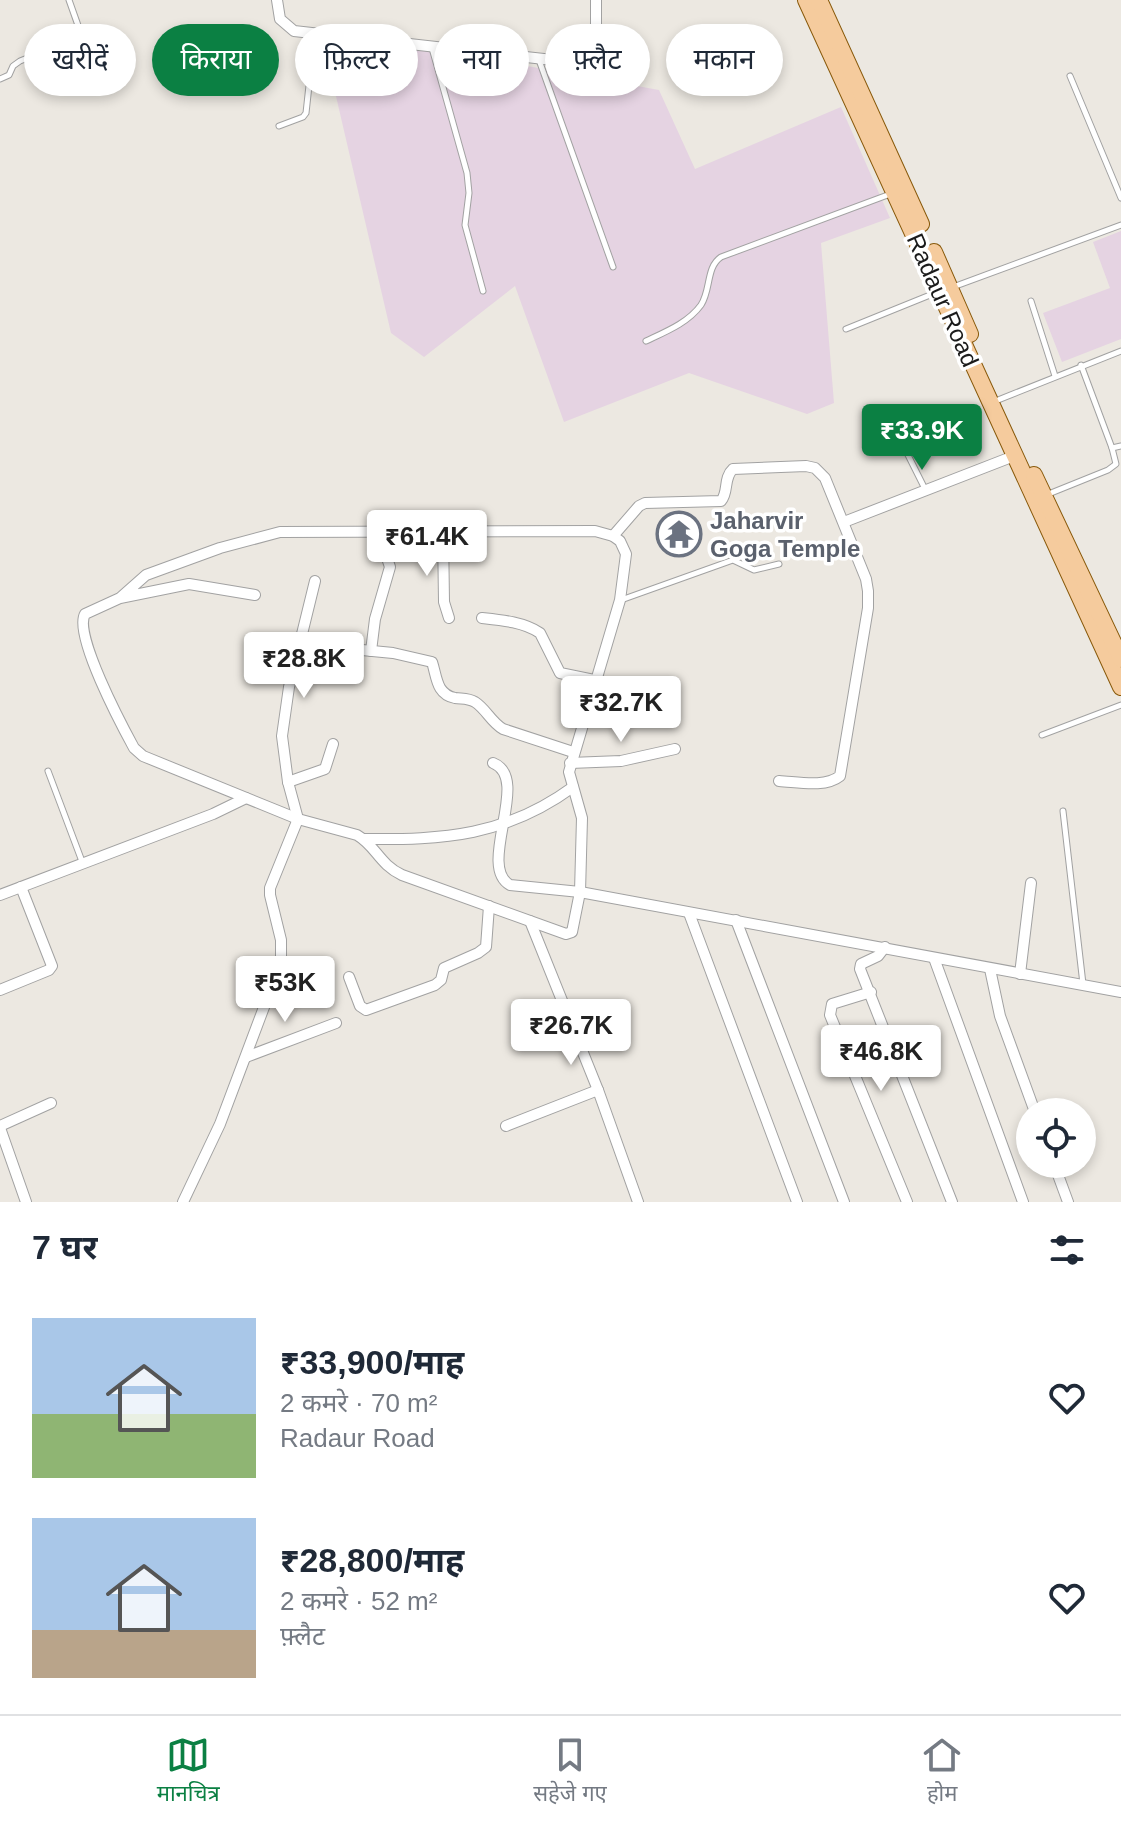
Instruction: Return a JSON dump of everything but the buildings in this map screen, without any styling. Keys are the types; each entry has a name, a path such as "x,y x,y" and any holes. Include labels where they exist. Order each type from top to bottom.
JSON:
{"main road":[{"name":"Radaur Road","path":"806,0 894,193 1045,495 1121,659"},
{"name":"Radaur Road","path":"819,0 1014,456 1121,687"}],"street":[{"path":"277,0 280,19 287,28 295,30"},
{"path":"418,46 580,63 593,59 597,45 596,0"},
{"path":"844,522 1014,456"},
{"path":"613,536 645,503 721,501 729,472 737,468 815,468 825,478 866,579 868,608 842,771 837,779 823,783 779,781"},
{"path":"371,651 375,619 390,567 378,531"},
{"path":"120,598 146,575 258,536 280,532 595,531 620,541 626,554 620,600 569,772 582,818 580,892 575,928 569,934 389,869 364,839"},
{"path":"443,532 444,602 449,618"},
{"path":"183,1202 220,1124 281,962 281,940 270,888 298,819 288,782 282,736 289,687 315,581"},
{"path":"255,595 189,584 120,598 89,612 82,619 96,670 134,748 143,756 298,819 346,831 364,839 421,840 480,832 504,826 527,815 573,787"},
{"path":"482,618 536,630 560,673 594,680"},
{"path":"300,644 371,651 432,662 435,680 445,693 476,703 495,725 572,758 621,761 675,749"},
{"path":"288,782 325,769 333,744"},
{"path":"493,763 501,766 506,774 504,826 497,863 501,879 510,885 580,892 1121,992"},
{"path":"0,895 213,814 246,798"},
{"path":"1020,974 1031,883"},
{"path":"0,990 52,966 21,887"},
{"path":"349,977 360,1006 366,1010 435,985 441,980 444,968 486,947 489,906"},
{"path":"689,913 797,1202"},
{"path":"736,920 844,1202"},
{"path":"530,921 598,1090 638,1202"},
{"path":"885,947 878,956 861,964 860,969 952,1202"},
{"path":"934,958 1023,1202"},
{"path":"990,969 1000,1016 1030,1098"},
{"path":"871,992 832,1004 830,1015 907,1202"},
{"path":"246,1057 336,1023"},
{"path":"506,1126 598,1090"},
{"path":"26,1202 0,1127 51,1103"},
{"path":"1059,1178 1068,1202"}],"lane":[{"path":"0,79 9,75 13,66 20,61 77,38 80,31 69,0"},
{"path":"432,48 467,173 469,193 465,225 483,291"},
{"path":"539,60 613,267"},
{"path":"1070,76 1121,198"},
{"path":"279,126 303,117 308,96"},
{"path":"646,341 674,328 699,308 712,267 721,257 894,193"},
{"path":"846,329 1121,225"},
{"path":"1031,301 1055,376"},
{"path":"998,400 1121,351"},
{"path":"1045,495 1114,466 1116,460 1081,365"},
{"path":"890,419 925,489"},
{"path":"1112,448 1121,446"},
{"path":"620,600 733,560 754,570 779,564"},
{"path":"1042,735 1121,705"},
{"path":"48,771 83,864"},
{"path":"1063,811 1083,985"}],"shaded area":[{"path":"418,47 434,49 434,96 529,96 529,66 545,69 545,96 650,96 650,88 659,90 695,169 841,107 890,218 821,243 834,403 807,414 689,373 564,422 515,286 424,357 391,333 336,96 418,96"},
{"path":"1121,231 1121,339 1062,362 1043,313 1110,288 1093,242"}],"place":[{"name":"Jaharvir Goga Temple","path":"679,534"}]}
